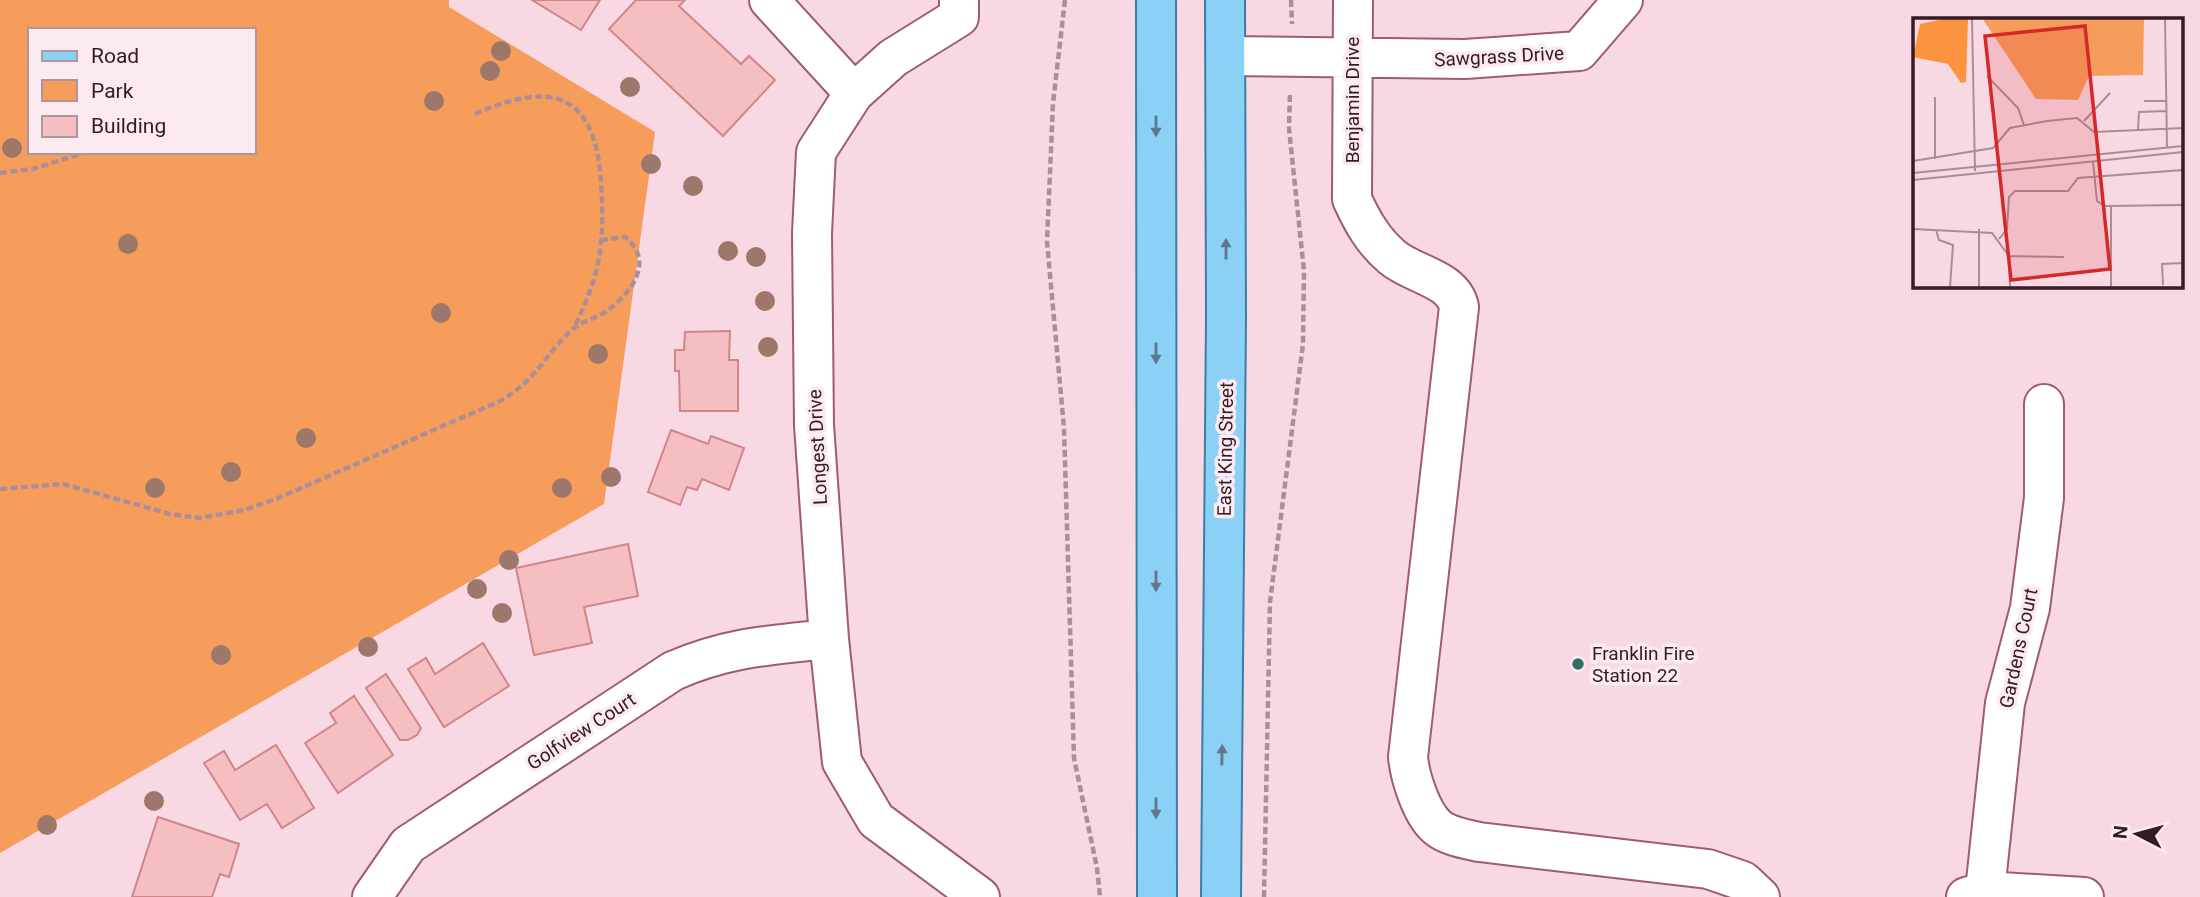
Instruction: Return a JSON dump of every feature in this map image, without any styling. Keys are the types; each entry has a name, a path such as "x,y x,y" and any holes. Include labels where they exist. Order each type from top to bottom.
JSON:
{"main road":[{"path":"1156,0 1157,897"},
{"name":"East King Street","path":"1221,897 1225,0"}],"street":[{"path":"769,0 854,93"},
{"name":"Longest Drive","path":"959,0 959,17 893,58 854,93 816,152 812,233 814,425 829,639 842,762 876,820 980,897"},
{"name":"Benjamin Drive","path":"1353,0 1352,199 1364,227 1391,257 1447,287 1457,295 1459,307 1408,757 1414,789 1437,827 1457,836 1479,842 1707,869 1742,881 1760,897"},
{"name":"Sawgrass Drive","path":"1351,60 1465,60 1579,51 1623,0"},
{"path":"1226,56 1290,55 1351,60"},
{"name":"Gardens Court","path":"1976,894 2005,703 2030,608 2044,498 2044,404"},
{"name":"Golfview Court","path":"372,897 408,845 673,671 710,655 736,648 829,639"},
{"path":"1976,894 2084,897"}],"path":[{"path":"1065,0 1054,91 1047,242 1064,428 1074,758 1097,868 1100,897"},
{"path":"1264,897 1270,602 1303,344 1304,271 1289,129 1291,0"},
{"path":"0,489 63,484 184,517 218,517 244,510 500,401 520,389 574,328 594,283 603,240 597,149 583,115 570,104 543,95 511,99 475,114"},
{"path":"0,173 33,169 80,154"},
{"path":"574,328 607,310 625,293 642,267 640,254 625,237 603,240"}],"green space":[{"path":"0,0 449,0 449,7 655,132 604,504 0,853"}],"building":[{"path":"532,0 600,0 581,30"},
{"path":"636,0 685,0 679,6 741,64 749,56 775,80 723,136 609,29"},
{"path":"730,331 729,360 738,360 738,411 680,411 679,371 675,371 675,350 684,350 685,332"},
{"path":"671,430 708,444 711,436 744,448 729,490 702,479 697,490 687,487 680,505 648,492"},
{"path":"628,544 638,596 584,607 592,643 534,655 516,568"},
{"path":"483,643 509,686 444,727 408,669 426,658 435,674"},
{"path":"386,674 421,728 417,735 408,740 400,740 366,688"},
{"path":"354,696 393,755 338,793 305,743 336,723 330,713"},
{"path":"276,745 314,808 282,828 267,804 240,820 204,763 224,751 235,770"},
{"path":"158,817 239,844 229,877 220,874 212,897 132,897"}],"place":[{"name":"Franklin Fire Station 22","path":"1578,664"}]}
